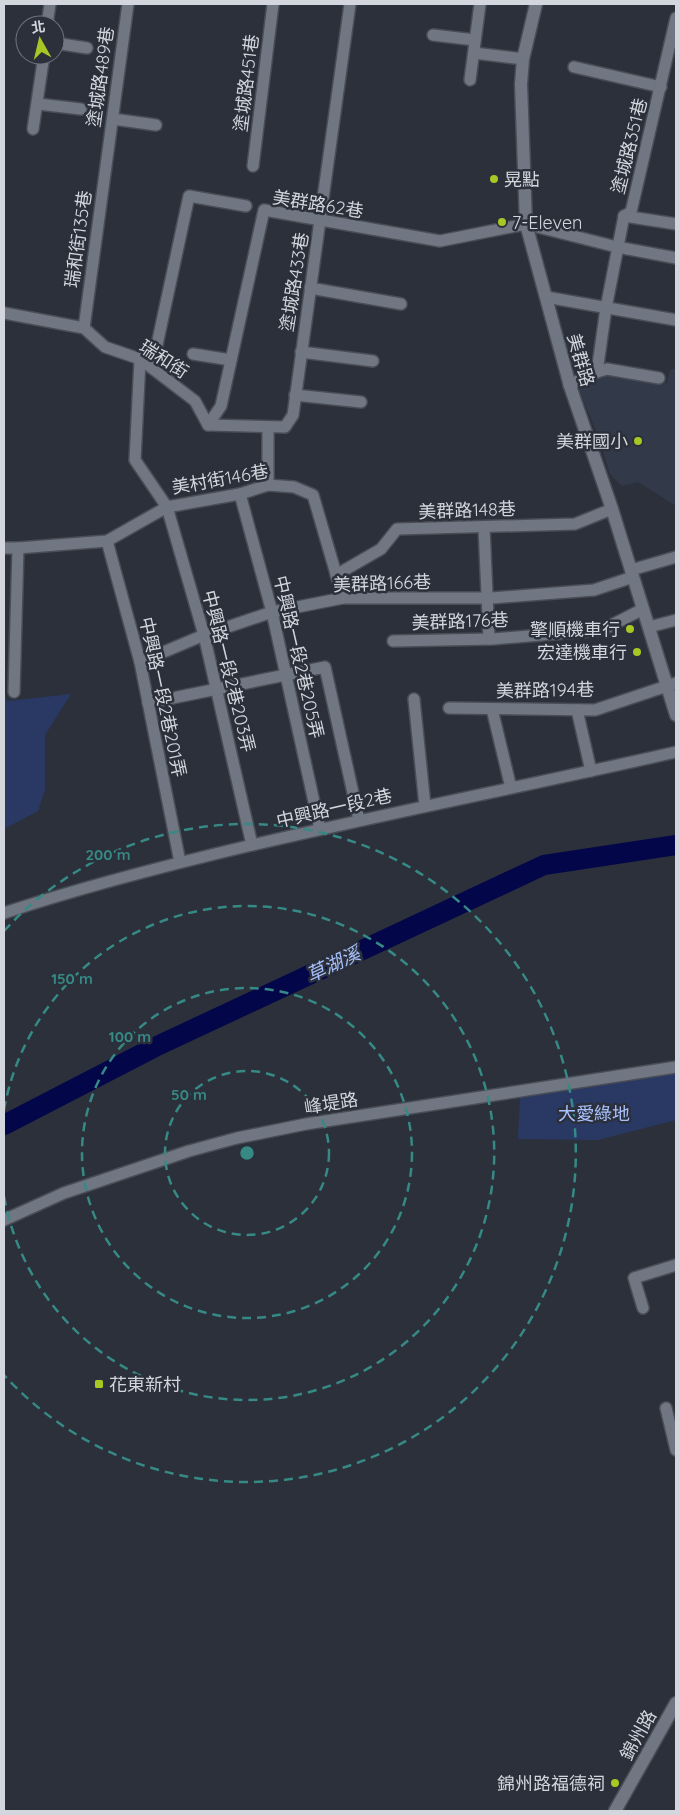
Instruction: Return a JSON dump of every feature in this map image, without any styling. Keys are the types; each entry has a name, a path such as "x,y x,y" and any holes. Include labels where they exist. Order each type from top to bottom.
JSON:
{"street":[{"name":"塗城路489巷","path":"108,154 128,4"},
{"name":"塗城路451巷","path":"253,166 273,4"},
{"name":"塗城路433巷","path":"268,427 286,428 293,415 350,4"},
{"path":"470,80 480,4"},
{"name":"美群路","path":"536,4 523,59 521,84 526,224 570,385 649,627 672,684 676,715"},
{"name":"塗城路351巷","path":"597,372 616,247 624,216 630,212 676,18"},
{"path":"433,35 476,40"},
{"path":"65,45 87,48"},
{"path":"474,53 523,59"},
{"path":"33,129 43,65"},
{"path":"574,67 661,87"},
{"path":"38,104 81,109"},
{"path":"113,119 156,125"},
{"name":"瑞和街135巷","path":"84,328 108,154"},
{"path":"152,368 189,196 246,206"},
{"name":"美群路62巷","path":"208,425 221,406 264,210 440,242 526,224"},
{"path":"624,216 676,224"},
{"path":"526,224 616,247 676,258"},
{"path":"310,288 401,304"},
{"path":"546,297 676,320"},
{"path":"4,312 84,328"},
{"name":"瑞和街","path":"84,328 105,347 140,360 195,401 208,425"},
{"path":"301,352 373,361"},
{"path":"194,354 231,360"},
{"name":"中興路一段2巷203弄","path":"140,360 135,460 167,507 204,635 252,845"},
{"path":"570,385 607,369 659,378"},
{"path":"295,395 361,402"},
{"path":"208,425 268,427 268,485"},
{"name":"美村街146巷","path":"4,548 107,541 167,507 240,494 268,485 294,488 313,494 343,598"},
{"name":"中興路一段2巷205弄","path":"240,494 272,612 320,829"},
{"name":"美群路148巷","path":"336,575 381,549 398,529 574,524 612,509"},
{"path":"484,526 489,639"},
{"name":"中興路一段2巷201弄","path":"107,541 140,662 180,862"},
{"path":"14,692 18,548"},
{"name":"美群路166巷","path":"140,662 204,635 272,612 343,598 487,598 594,590 632,573 676,557"},
{"name":"美群路176巷","path":"393,641 489,639 602,630 643,609"},
{"path":"649,627 676,620"},
{"path":"148,703 325,667 359,820"},
{"name":"美群路194巷","path":"449,708 595,710 672,684"},
{"path":"414,699 424,806"},
{"path":"492,708 511,788"},
{"path":"577,710 591,772"},
{"name":"中興路一段2巷","path":"4,914 86,887 180,862 359,820 591,772 676,752"},
{"name":"峰堤路","path":"4,1220 64,1193 237,1138 306,1124 676,1067"},
{"path":"644,1308 634,1278 676,1266"},
{"path":"666,1408 676,1450"},
{"name":"錦州路","path":"616,1811 676,1703"}],"shaded area":[{"name":"美群國小","path":"676,368 676,506 638,482 622,486 610,474 597,433 577,385 606,374 667,383 670,370"}],"green space":[{"path":"4,690 7,701 71,694 45,735 45,790 38,811 4,829"},
{"name":"大愛綠地","path":"676,1072 676,1120 598,1140 518,1139 520,1098"}],"waterway":[{"name":"草湖溪","path":"4,1125 155,1047 544,865 676,845"}],"place":[{"name":"晃點","path":"494,179"},
{"name":"7-Eleven","path":"502,222"},
{"name":"美群國小","path":"638,441"},
{"name":"擎順機車行","path":"630,629"},
{"name":"宏達機車行","path":"637,652"},
{"name":"花東新村","path":"99,1384"},
{"name":"錦州路福德祠","path":"615,1783"}]}
